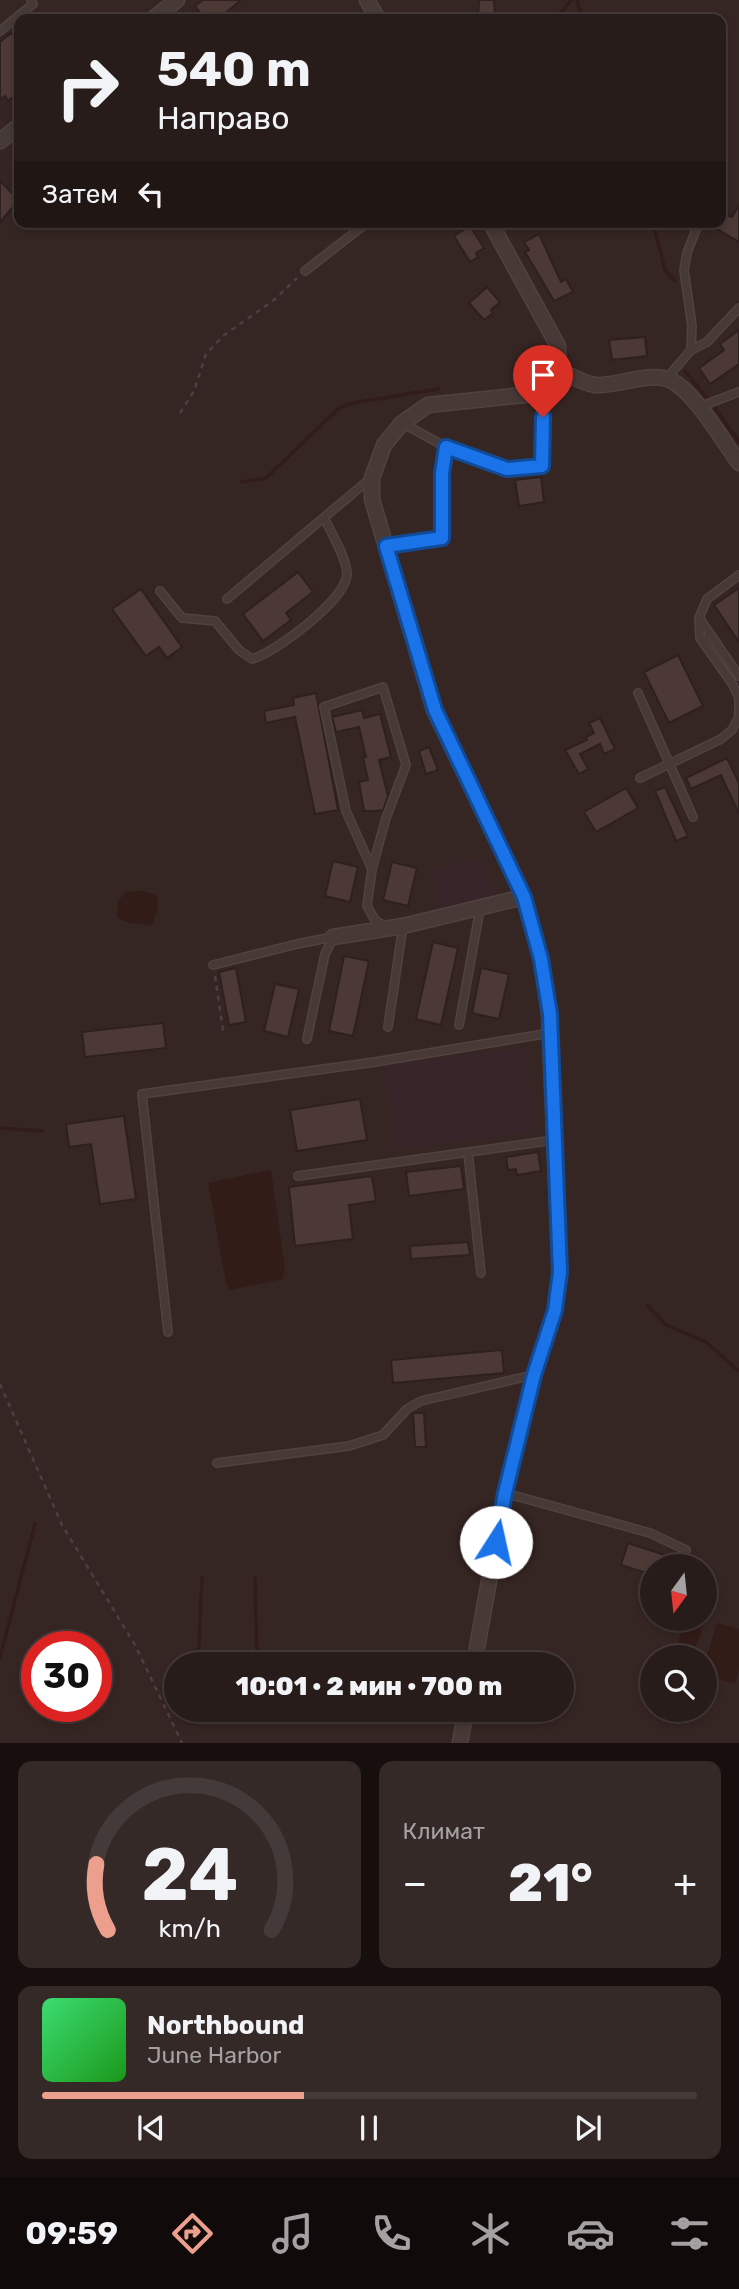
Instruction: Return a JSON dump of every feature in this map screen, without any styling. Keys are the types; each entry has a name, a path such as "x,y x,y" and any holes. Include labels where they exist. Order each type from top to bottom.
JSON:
{"street":[{"path":"159,14 177,0"},
{"path":"0,141 14,130"},
{"path":"476,1652 505,1493 534,1375 555,1310 560,1272 551,1033 541,959 524,897 435,710 372,499 372,478 384,445 402,424 428,405 543,393 555,384 559,371 558,345 493,228"},
{"path":"559,371 595,385 667,378 679,386 699,407 739,463"},
{"path":"333,937 395,927 524,897"},
{"path":"460,1743 464,1722"}],"lane":[{"path":"21,14 33,4 31,0"},
{"path":"0,31 14,20"},
{"path":"304,271 360,228"},
{"path":"691,350 692,326 684,270 697,228"},
{"path":"667,378 691,350 707,342 739,308"},
{"path":"699,407 739,392"},
{"path":"402,424 446,447 507,469 542,466 543,393"},
{"path":"386,546 442,538 442,473 446,447"},
{"path":"227,599 372,478"},
{"path":"160,591 182,618 215,621 239,650 252,659 265,656 323,611 341,590 347,574 324,518"},
{"path":"640,778 733,730 739,717 739,698 732,682 701,638 699,618 707,598 739,575"},
{"path":"699,618 739,676"},
{"path":"372,869 346,811 324,706 383,687 406,765 386,818 372,869 368,906 375,920 395,927 388,1027"},
{"path":"638,693 693,817"},
{"path":"459,1025 480,908"},
{"path":"214,965 333,937"},
{"path":"307,1040 325,954 333,937"},
{"path":"168,1332 142,1094 374,1062 551,1033"},
{"path":"298,1176 555,1140"},
{"path":"468,1152 481,1273"},
{"path":"217,1462 349,1446 383,1434 407,1409 421,1401 534,1375"},
{"path":"505,1493 650,1533 686,1550"}],"path":[{"path":"180,414 194,391 205,354 223,336 274,300 304,271"},
{"path":"214,965 223,1031"},
{"path":"0,1384 62,1525 135,1645 182,1743"}],"shaded area":[{"path":"479,858 495,896 438,909 433,869"},
{"path":"142,891 157,895 158,908 152,926 129,923 117,918 117,903 125,892"},
{"path":"525,1047 536,1132 395,1150 384,1065"},
{"path":"271,1170 285,1268 283,1279 230,1290 226,1283 208,1183"},
{"path":"718,1623 739,1629 739,1669 735,1684 717,1679 717,1645 710,1645 715,1631 718,1631"},
{"path":"682,1631 701,1631 697,1645 677,1645"}],"building":[{"path":"203,0 241,0 224,14 201,14 195,6"},
{"path":"479,0 494,0 495,14 478,14"},
{"path":"11,33 14,37 14,96 8,101 5,96 0,100 0,42"},
{"path":"0,181 14,195 14,206 0,222"},
{"path":"739,205 739,242 715,228 726,228 726,215 732,217"},
{"path":"471,228 484,248 476,253 478,257 470,262 454,236"},
{"path":"539,234 561,282 566,279 573,292 554,301 525,252 529,250 524,242"},
{"path":"487,287 500,302 484,320 469,303"},
{"path":"739,330 739,364 710,384 699,368 724,350 720,344"},
{"path":"645,337 647,356 612,360 609,340"},
{"path":"541,477 544,502 519,506 515,480"},
{"path":"298,572 313,592 286,613 291,620 263,641 243,614"},
{"path":"739,588 739,642 714,605"},
{"path":"141,589 182,647 167,658 159,647 146,656 112,609"},
{"path":"678,655 703,706 669,723 644,672"},
{"path":"316,693 338,810 315,814 295,717 266,723 264,711 294,705 293,698"},
{"path":"362,710 364,718 380,714 391,757 379,760 388,796 383,810 364,811 359,782 368,780 359,727 336,732 332,717"},
{"path":"600,718 615,749 604,754 600,744 580,754 588,769 579,774 565,750 587,740 586,737 594,733 589,723"},
{"path":"429,747 438,770 426,774 419,751"},
{"path":"727,758 739,783 739,814 721,775 691,789 686,778"},
{"path":"665,787 688,836 676,841 655,791"},
{"path":"626,788 638,808 596,832 584,812"},
{"path":"333,861 358,867 350,902 325,896"},
{"path":"392,862 417,868 408,906 383,900"},
{"path":"433,942 458,948 441,1025 416,1019"},
{"path":"344,956 369,961 353,1036 329,1031"},
{"path":"236,968 246,1022 229,1025 219,972"},
{"path":"481,968 509,974 499,1019 472,1013"},
{"path":"275,984 299,989 288,1037 264,1031"},
{"path":"163,1023 166,1048 85,1057 82,1032"},
{"path":"360,1099 367,1140 297,1151 290,1110"},
{"path":"124,1116 136,1199 100,1204 91,1144 69,1147 66,1124"},
{"path":"538,1152 541,1171 517,1175 516,1169 508,1170 506,1157"},
{"path":"461,1166 464,1189 409,1196 406,1172"},
{"path":"372,1176 376,1201 349,1205 353,1239 295,1246 289,1187"},
{"path":"468,1242 470,1255 411,1259 410,1246"},
{"path":"502,1350 504,1373 393,1383 391,1360"},
{"path":"413,1413 424,1413 426,1447 415,1447"},
{"path":"628,1543 662,1554 640,1554 640,1571 621,1565"}],"waterway":[{"path":"560,14 571,0"},
{"path":"577,0 581,14"},
{"path":"654,228 665,270 675,281"},
{"path":"685,371 708,399"},
{"path":"241,482 266,478 339,408 353,403 438,389"},
{"path":"715,408 739,442"},
{"path":"0,1128 42,1131"},
{"path":"647,1305 666,1325 706,1342 739,1371"},
{"path":"0,1657 35,1524"},
{"path":"199,1652 202,1577"},
{"path":"255,1577 257,1652"}],"route":[{"path":"496,1542 534,1375 555,1310 560,1272 550,1014 541,959 524,897 435,710 386,546 442,538 442,473 446,447 507,469 542,466 543,417"}]}
